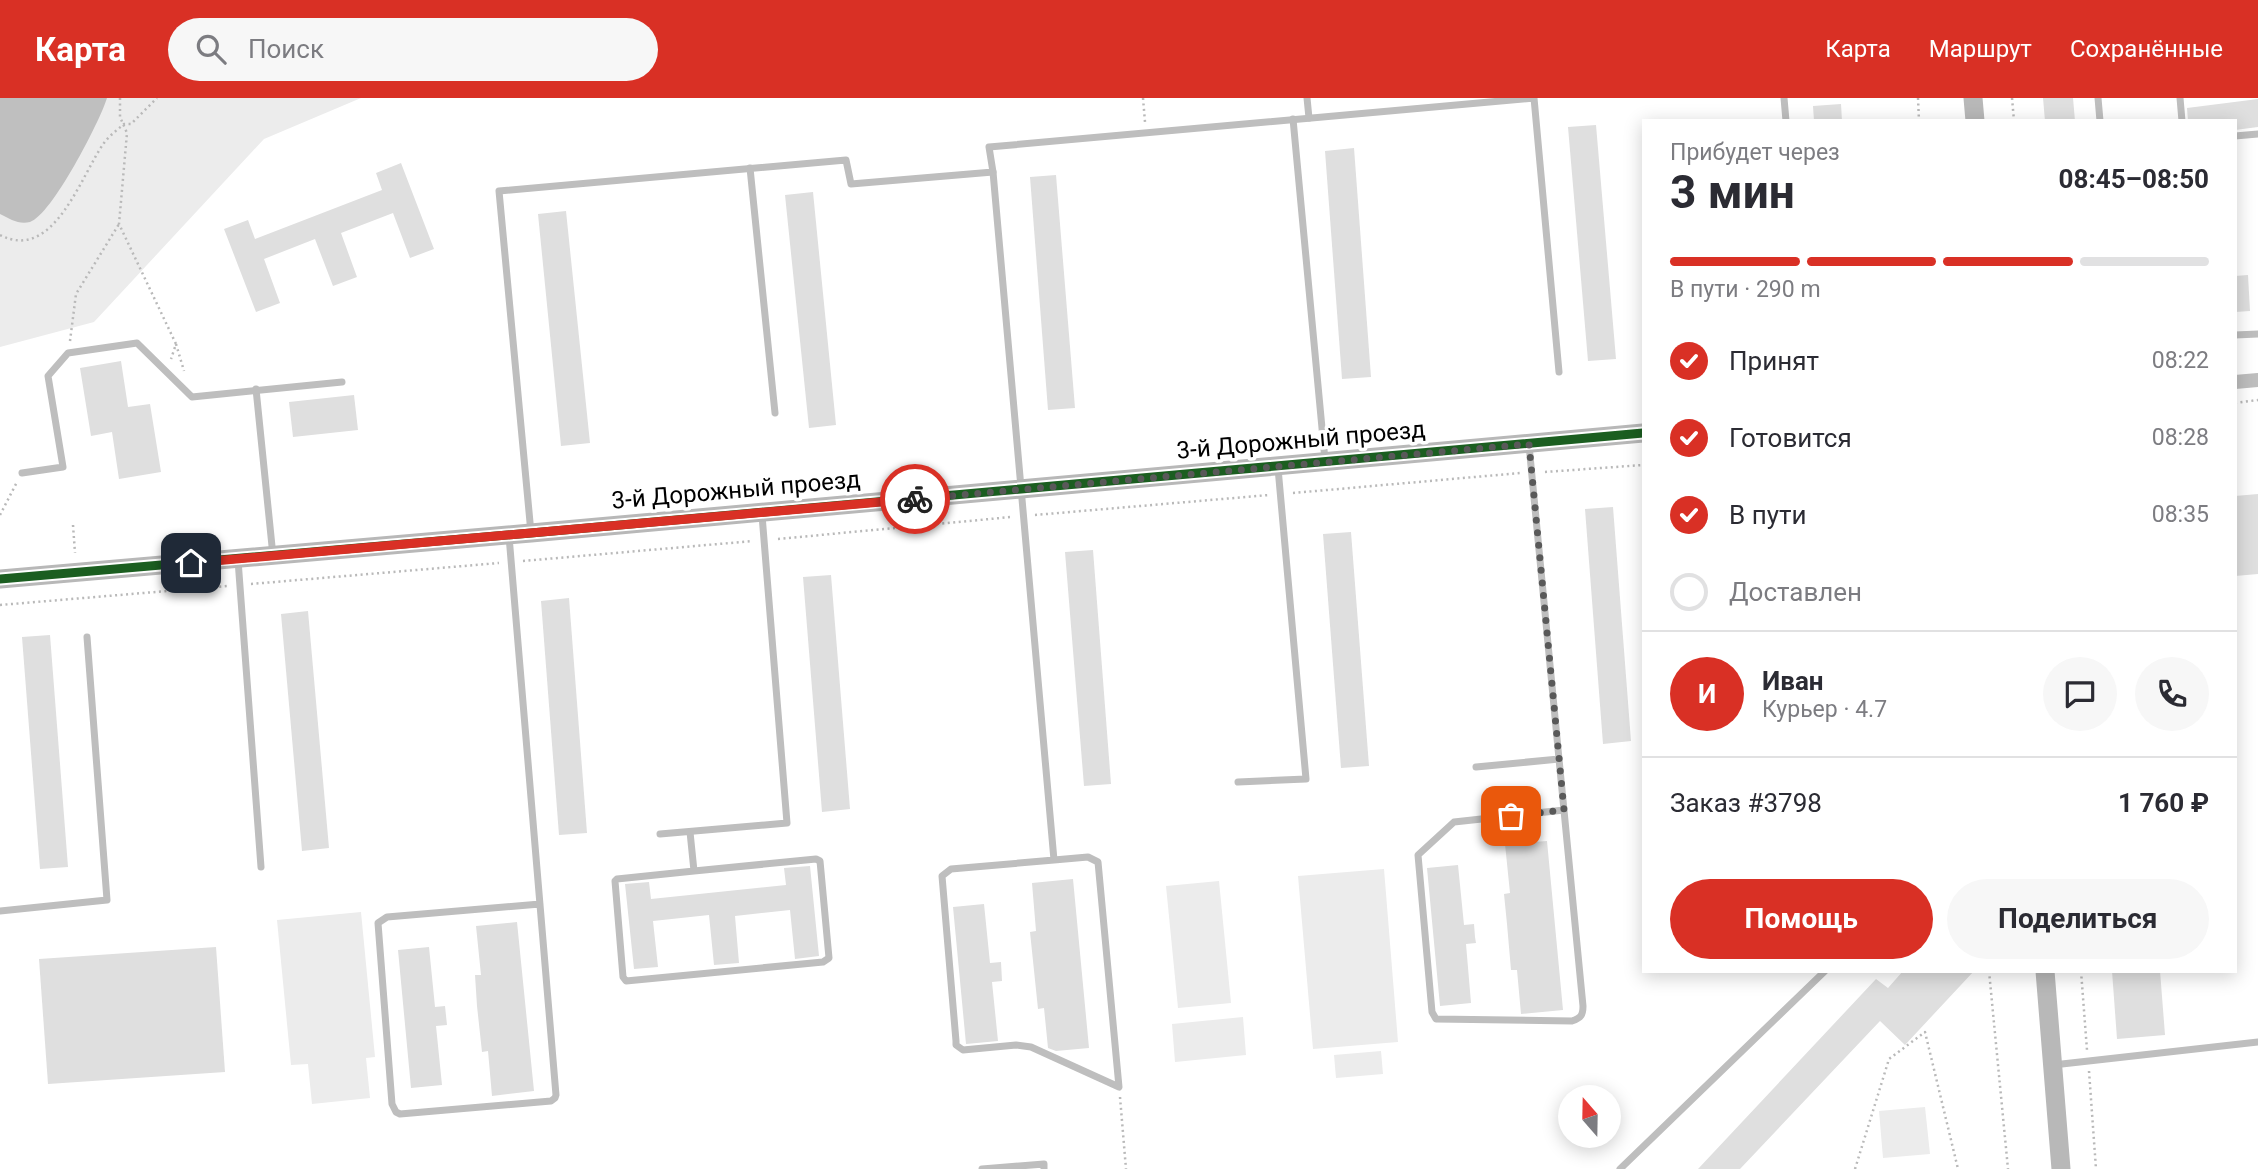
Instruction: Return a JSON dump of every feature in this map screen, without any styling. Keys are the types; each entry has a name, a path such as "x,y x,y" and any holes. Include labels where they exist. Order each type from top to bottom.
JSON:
{"street":[{"path":"1973,98 1975,119"},
{"path":"2237,382 2258,380"},
{"name":"3-й Дорожный проезд","path":"0,579 1642,433"},
{"path":"2045,973 2061,1169"}],"lane":[{"path":"1307,98 1309,118"},
{"path":"1054,860 989,147 1534,98 1559,372"},
{"path":"1784,98 1786,119"},
{"path":"2098,98 2100,119"},
{"path":"2180,98 2182,119"},
{"path":"1293,119 1325,462"},
{"path":"2237,136 2258,134"},
{"path":"531,533 499,191 846,160 851,184 993,172"},
{"path":"750,169 775,413"},
{"path":"2237,335 2258,334"},
{"path":"22,473 63,467 48,376 68,353 137,343 192,397 342,382"},
{"path":"256,389 273,556"},
{"path":"1529,444 1583,1006 1581,1016 1572,1021 1436,1019 1432,1012 1417,861 1420,852 1454,822 1564,810"},
{"path":"1238,782 1306,779 1278,467"},
{"path":"660,834 787,824 762,513"},
{"path":"508,535 512,562 540,904 555,1098 551,1101 524,1104 400,1114 396,1112 392,1104 378,923 387,917 540,904"},
{"path":"238,559 261,867"},
{"path":"0,911 107,900 87,637"},
{"path":"1476,767 1559,759"},
{"path":"690,832 694,871"},
{"path":"1094,858 1100,868 1119,1087 1031,1046 963,1050 956,1045 942,876 951,869 1054,860 1094,858"},
{"path":"818,860 821,864 829,958 823,962 626,981 623,977 615,881 694,871 818,860"},
{"path":"1620,1169 1823,973"},
{"path":"2053,1065 2258,1042"},
{"path":"982,1169 1044,1164 1044,1169"}],"path":[{"path":"68,353 76,293 120,224 127,133 120,117 120,98"},
{"path":"0,234 9,239 24,240 56,223 103,144 124,124 131,124 157,98"},
{"path":"1143,98 1146,132"},
{"path":"1917,98 1919,119"},
{"path":"2012,98 2014,119"},
{"path":"120,224 176,344 166,372"},
{"path":"2237,402 2258,400"},
{"path":"0,605 764,541 1532,472 1642,465"},
{"path":"0,515 13,490"},
{"path":"1989,973 2008,1169"},
{"path":"1855,1169 1889,1059 1925,1032 1958,1169"},
{"path":"1119,1087 1126,1169"}],"shaded area":[{"path":"0,98 361,98 264,139 94,322 0,347"},
{"path":"0,98 107,98 62,186 39,216 26,223 0,214"},
{"path":"1384,869 1398,1042 1313,1049 1298,876"},
{"path":"1219,881 1231,1003 1178,1008 1166,886"},
{"path":"361,912 375,1057 366,1058 370,1098 312,1104 308,1064 291,1065 277,920"},
{"path":"1243,1017 1246,1055 1175,1062 1172,1024"},
{"path":"1381,1051 1383,1074 1336,1078 1334,1055"},
{"path":"1925,1107 1930,1154 1883,1158 1879,1111"}],"building":[{"path":"2043,98 2073,98 2075,119 2045,119"},
{"path":"2258,99 2258,127 2237,130 2237,119 2188,119 2187,108"},
{"path":"1841,104 1842,119 1814,119 1813,106"},
{"path":"1596,125 1616,359 1588,361 1568,127"},
{"path":"1354,148 1371,377 1342,379 1325,151"},
{"path":"401,163 434,249 410,258 393,213 341,233 357,277 333,286 315,239 264,259 280,303 256,312 224,229 248,220 255,239 382,190 376,173"},
{"path":"1056,175 1075,408 1048,410 1030,177"},
{"path":"813,192 836,425 809,428 785,195"},
{"path":"566,211 590,443 561,446 538,214"},
{"path":"2248,275 2250,311 2237,312 2237,276"},
{"path":"121,361 128,407 150,404 161,472 119,479 112,432 91,436 80,368"},
{"path":"354,395 358,430 293,437 289,402"},
{"path":"2258,494 2258,574 2237,576 2237,496"},
{"path":"1613,507 1631,741 1603,744 1585,509"},
{"path":"1351,532 1369,766 1341,768 1323,534"},
{"path":"1093,550 1111,784 1084,786 1065,552"},
{"path":"831,575 850,809 822,812 803,577"},
{"path":"569,598 587,833 559,835 541,601"},
{"path":"308,611 329,848 302,851 281,614"},
{"path":"50,635 68,867 40,869 22,637"},
{"path":"1547,841 1563,1010 1521,1014 1517,970 1511,970 1504,894 1510,893 1505,844"},
{"path":"1458,865 1464,925 1474,924 1476,943 1466,944 1471,1003 1440,1006 1427,868"},
{"path":"810,866 819,956 795,959 790,910 735,916 739,963 714,965 709,915 653,921 658,967 634,969 625,884 649,882 651,899 786,885 784,868"},
{"path":"1073,879 1089,1048 1056,1051 1048,1048 1044,1008 1038,1009 1030,932 1036,931 1032,883"},
{"path":"984,904 990,963 1001,962 1002,981 992,982 998,1041 966,1044 953,907"},
{"path":"517,922 534,1091 492,1096 488,1051 482,1052 477,1006 475,975 481,975 476,926"},
{"path":"216,947 225,1072 48,1084 39,959"},
{"path":"429,947 435,1007 445,1006 447,1025 436,1026 442,1085 411,1088 398,950"},
{"path":"1901,973 1972,973 1905,1045 1880,1021 1740,1169 1698,1169 1876,979 1888,988"},
{"path":"2112,973 2160,973 2165,1035 2117,1039"}],"cycle path":[{"path":"0,579 1642,433"}],"way so far":[{"path":"915,499 1529,444 1564,810 1511,816"}],"route":[{"path":"191,563 915,499"}]}
